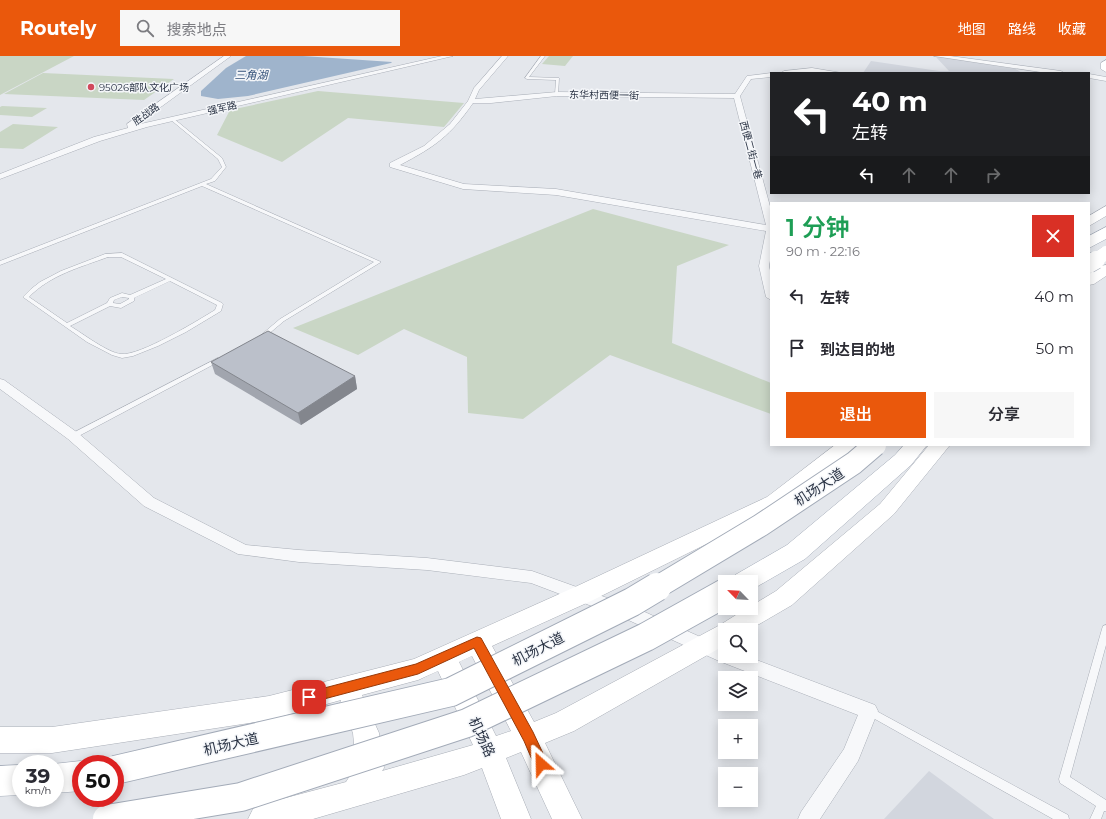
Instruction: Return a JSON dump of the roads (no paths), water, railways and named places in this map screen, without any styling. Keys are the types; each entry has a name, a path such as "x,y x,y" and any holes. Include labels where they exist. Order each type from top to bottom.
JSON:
{"main road":[{"path":"1090,242 1106,232"},
{"path":"1090,263 1106,253"},
{"name":"机场大道","path":"124,768 451,692 632,602 761,525 854,464 874,446"},
{"path":"756,575 796,552 904,460 915,446"},
{"path":"107,819 241,797 467,723 646,637 718,596"},
{"path":"0,781 12,780"}],"street":[{"name":"胜战路","path":"122,131 228,56"},
{"path":"418,56 447,57"},
{"path":"505,56 476,89 471,101 453,126 427,148 393,165 463,186 556,192 770,229"},
{"path":"937,56 1054,72"},
{"name":"强军路","path":"0,177 97,139 122,131 447,57"},
{"path":"1106,63 1106,69"},
{"path":"793,72 812,70 830,72"},
{"path":"737,96 749,78 770,75"},
{"path":"1090,78 1106,79"},
{"name":"东华村西便一街","path":"471,101 491,101 557,94 737,96"},
{"name":"西便二街一巷","path":"737,96 770,225"},
{"path":"1090,221 1106,210"},
{"name":"西便二街一巷","path":"770,234 764,266 770,293"},
{"path":"1090,280 1106,269"},
{"path":"0,383 73,436 149,502 243,550 298,556 427,564 532,577 583,594 632,614 718,653"},
{"path":"0,740 52,740 269,708 418,669 583,594 774,502 847,446"},
{"path":"741,623 784,598 887,509 939,446"},
{"path":"477,642 528,737 567,819"},
{"path":"263,819 464,762 565,722 718,653"},
{"name":"机场路","path":"444,657 490,752 516,819"},
{"path":"744,663 869,711 851,755 808,819"},
{"path":"336,690 353,704 366,733 370,768 355,793"}],"lane":[{"path":"543,56 527,78 558,79 557,94"},
{"path":"0,263 213,180 224,167 220,158 172,119"},
{"path":"202,184 378,262 282,320 267,334 253,341"},
{"path":"107,255 122,255 220,304 218,311 139,353 120,356 96,345 67,325 26,297 32,289 64,272 107,255"},
{"path":"67,325 109,304 110,301 118,296 131,297 170,279"},
{"path":"109,304 117,307 125,305 132,300 131,297"},
{"path":"73,436 226,356"},
{"path":"1094,819 1104,805 1064,779 1106,629"},
{"path":"869,711 1064,819"}],"water":[{"name":"三角湖","path":"246,56 303,56 392,62 248,96 218,99 201,96 201,91 226,68"}],"place":[{"name":"95026部队文化广场","path":"91,87"}]}
